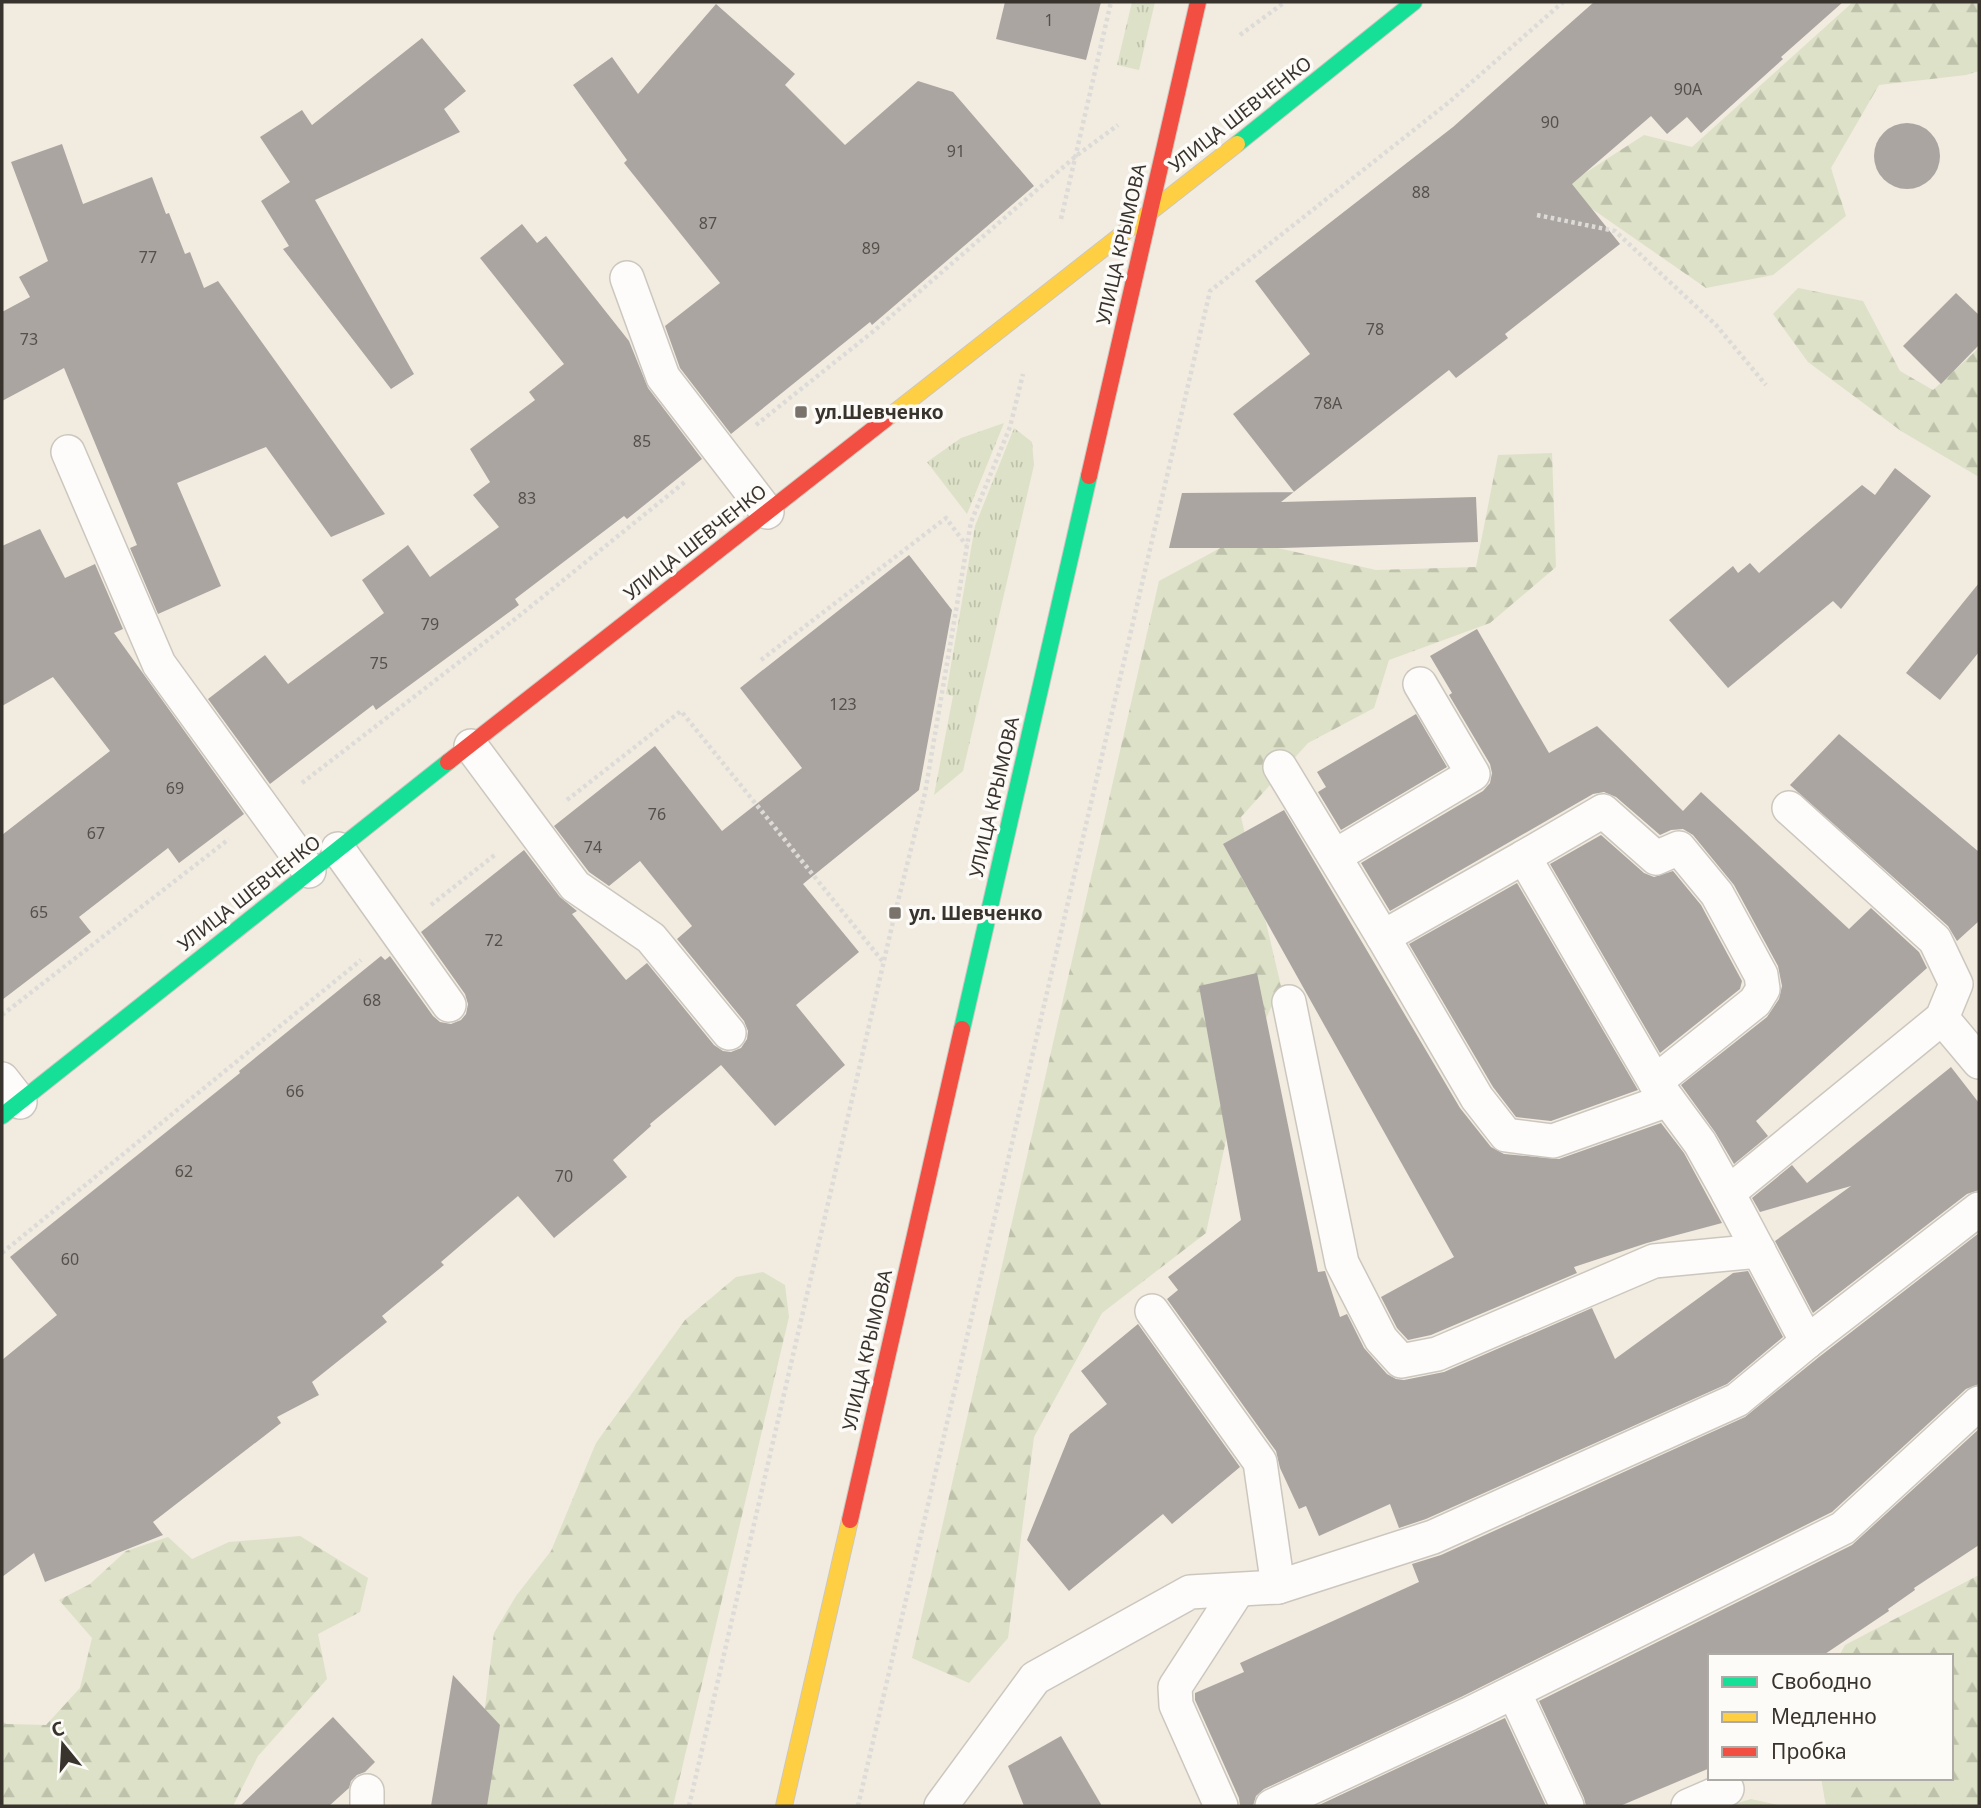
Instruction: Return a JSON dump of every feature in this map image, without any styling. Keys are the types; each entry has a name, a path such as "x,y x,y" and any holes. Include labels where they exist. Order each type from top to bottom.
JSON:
{"street":[{"name":"УЛИЦА КРЫМОВА","path":"784,1806 1198,2"},
{"name":"УЛИЦА ШЕВЧЕНКО","path":"8,1099 471,746 1358,49 1414,2"}],"lane":[{"path":"627,278 663,377 767,512"},
{"path":"68,452 159,664 309,871"},
{"path":"1335,856 1473,774 1420,684"},
{"path":"471,746 575,886 651,938 729,1033"},
{"path":"1280,767 1476,1098 1506,1135 1553,1141 1662,1091 1755,1002 1763,989 1761,975 1717,894 1679,848 1656,858 1603,811 1383,937"},
{"path":"1728,1193 1942,1018 1956,984 1935,940 1789,808"},
{"path":"338,849 449,1005"},
{"path":"1524,857 1662,1091 1700,1143 1807,1342"},
{"path":"1289,1002 1342,1263 1381,1339 1401,1361 1437,1354 1654,1261 1759,1251"},
{"path":"1942,1018 1979,1062"},
{"path":"941,1806 1035,1678 1190,1592 1278,1587 1433,1537 1737,1400 1807,1342 1979,1209"},
{"path":"1152,1311 1260,1462 1278,1587"},
{"path":"1272,1806 1514,1692 1843,1528 1979,1403"},
{"path":"1221,1806 1176,1705 1175,1687 1238,1590"},
{"path":"1514,1692 1567,1806"},
{"path":"1688,1806 1727,1789"}],"path":[{"path":"1044,294 1111,2"},
{"path":"858,1806 1210,291 1448,103 1563,2"},
{"path":"519,616 875,330 1076,156"},
{"path":"1537,215 1615,231 1716,325 1766,385"},
{"path":"689,1806 925,793 971,522 1010,427 1023,373"},
{"path":"761,660 946,518 967,546"},
{"path":"2,1253 303,1005 681,712 885,963"}],"green space":[{"path":"1132,2 1155,2 1139,70 1117,65"},
{"path":"1853,2 1979,2 1979,71 1966,75 1879,85 1831,168 1846,216 1773,275 1706,288 1562,188 1644,135 1692,147"},
{"path":"1798,288 1863,301 1900,371 1933,390 1979,348 1979,477 1901,431 1808,362 1773,314"},
{"path":"1004,423 967,514 927,462 961,438"},
{"path":"1014,428 1032,442 1034,465 963,771 934,795 953,696 946,694 975,526"},
{"path":"1552,453 1556,567 1490,623 1389,660 1374,708 1308,743 1241,817 1281,986 1240,1075 1206,1233 1102,1313 1034,1437 1008,1638 969,1683 912,1658 1159,581 1237,539 1376,570 1476,567 1498,455"},
{"path":"763,1272 785,1285 789,1317 673,1806 476,1806 477,1773 494,1633 516,1596 551,1551 596,1443 685,1320 736,1277"},
{"path":"300,1536 368,1578 360,1612 318,1634 327,1679 258,1756 233,1806 2,1806 2,1721 6,1724 46,1725 80,1688 92,1638 59,1600 90,1584 126,1551 168,1537 192,1559 229,1542"},
{"path":"1979,1575 1979,1806 1826,1806 1821,1780 1953,1780 1953,1654 1840,1654 1845,1645"},
{"path":"1751,1799 1782,1806 1728,1806"}],"building":[{"path":"1005,2 1101,2 1086,60 996,39"},
{"path":"1594,2 1843,2 1701,133 1687,117 1667,134 1651,116 1572,184 1620,244 1505,334 1508,338 1456,378 1449,370 1294,492 1233,414 1310,354 1255,281 1453,127"},
{"path":"716,4 795,74 785,85 845,145 918,81 953,92 1034,186 872,325 870,322 731,434 680,368 665,326 720,283 624,163 627,160 573,85 612,57 638,94"},
{"path":"422,38 466,91 444,109 460,132 315,200 414,374 391,389 283,249 289,246 261,201 290,182 260,137 302,110 312,125"},
{"path":"1900,123 1914,123 1926,128 1935,137 1940,156 1938,169 1931,180 1914,189 1900,189 1888,184 1879,175 1874,163 1874,149 1879,137 1888,128"},
{"path":"62,144 83,204 152,177 166,214 169,213 185,254 190,252 204,288 218,281 385,514 331,537 266,447 177,483 221,586 158,614 130,548 137,545 64,368 2,401 2,312 30,297 19,277 48,261 11,162"},
{"path":"522,224 537,243 546,236 629,341 648,388 702,459 627,519 624,516 515,599 519,605 376,710 373,705 270,784 208,699 265,655 288,684 384,613 362,580 408,545 430,577 499,527 473,495 490,482 470,449 535,400 529,392 564,364 480,258"},
{"path":"1956,293 1979,315 1979,345 1941,384 1903,346"},
{"path":"1895,468 1931,496 1841,609 1833,601 1728,688 1669,620 1733,566 1738,573 1750,563 1759,573 1862,485 1875,495"},
{"path":"1294,492 1281,502 1476,497 1478,542 1283,548 1169,548 1182,493"},
{"path":"40,529 65,578 95,564 123,629 114,633 244,814 179,863 168,848 79,917 91,932 2,1000 2,835 110,751 53,677 2,706 2,546"},
{"path":"909,555 952,610 919,790 803,884 859,952 796,1005 845,1065 775,1126 721,1065 650,1124 651,1126 613,1160 627,1177 554,1238 518,1196 441,1262 444,1265 382,1316 387,1322 312,1382 319,1395 277,1417 281,1423 153,1522 163,1535 45,1582 34,1553 2,1577 2,1360 57,1315 10,1257 381,956 385,960 390,956 440,1022 451,1024 461,1020 466,1014 468,1004 465,994 421,932 524,850 560,897 577,911 572,914 626,980 647,963 714,1045 723,1051 731,1052 741,1048 747,1039 748,1031 744,1021 677,939 692,926 640,861 609,886 589,872 554,826 655,746 722,831 802,768 740,688"},
{"path":"1979,583 1979,652 1940,700 1906,673"},
{"path":"1477,629 1549,753 1597,726 1683,811 1701,792 1849,929 1871,908 1919,952 1927,968 1756,1121 1768,1136 1734,1164 1681,1085 1767,1017 1779,999 1782,986 1778,966 1734,885 1693,835 1683,829 1660,835 1616,797 1604,792 1593,794 1390,911 1361,863 1483,791 1490,783 1490,764 1449,695 1452,693 1430,656"},
{"path":"1416,714 1447,767 1341,830 1318,792 1326,787 1317,772"},
{"path":"1839,734 1979,852 1979,921 1957,941 1948,926 1790,785"},
{"path":"1284,810 1460,1108 1491,1147 1504,1154 1559,1159 1661,1123 1684,1153 1722,1223 1647,1243 1574,1267 1577,1273 1431,1335 1408,1340 1397,1328 1381,1297 1454,1257 1223,844"},
{"path":"1601,835 1644,873 1654,877 1673,871 1701,905 1742,981 1740,989 1660,1053 1550,864"},
{"path":"1517,883 1638,1090 1551,1121 1516,1117 1493,1087 1409,944"},
{"path":"1257,973 1318,1272 1325,1271 1340,1317 1347,1314 1364,1348 1387,1374 1404,1380 1444,1372 1592,1308 1615,1359 1733,1273 1748,1271 1783,1337 1727,1384 1426,1519 1399,1528 1390,1504 1319,1536 1306,1506 1299,1509 1280,1468 1276,1451 1167,1299 1178,1290 1168,1277 1241,1220 1199,986"},
{"path":"1951,1067 1979,1103 1979,1190 1967,1194 1813,1313 1775,1241 1851,1186 1760,1212 1752,1198 1792,1165 1807,1183"},
{"path":"1979,1233 1979,1384 1966,1389 1832,1512 1461,1697 1264,1789 1256,1796 1253,1806 1240,1806 1239,1798 1195,1700 1195,1693 1244,1672 1240,1663 1419,1582 1412,1564 1441,1555 1745,1417"},
{"path":"1138,1324 1240,1467 1172,1524 1163,1514 1069,1591 1027,1540 1070,1434 1107,1404 1081,1371"},
{"path":"1979,1429 1979,1545 1914,1588 1915,1590 1888,1609 1889,1611 1825,1654 1708,1654 1708,1769 1620,1806 1586,1806 1539,1701 1852,1545"},
{"path":"453,1675 500,1725 487,1806 431,1806"},
{"path":"333,1717 375,1762 351,1781 349,1788 329,1806 240,1806"},
{"path":"1505,1718 1546,1806 1317,1806 1477,1731"},
{"path":"1061,1736 1102,1806 1024,1806 1008,1766"}],"traffic: fast":[{"path":"1237,144 1414,2"},
{"path":"962,1029 1089,476"},
{"path":"2,1116 448,762"}],"traffic: slow":[{"path":"886,419 1237,144"},
{"path":"784,1806 850,1520"}],"traffic: jam":[{"path":"1089,476 1198,2"},
{"path":"448,762 886,419"},
{"path":"850,1520 962,1029"}],"place":[{"name":"ул.Шевченко","path":"801,412"},
{"name":"ул. Шевченко","path":"895,913"}]}
